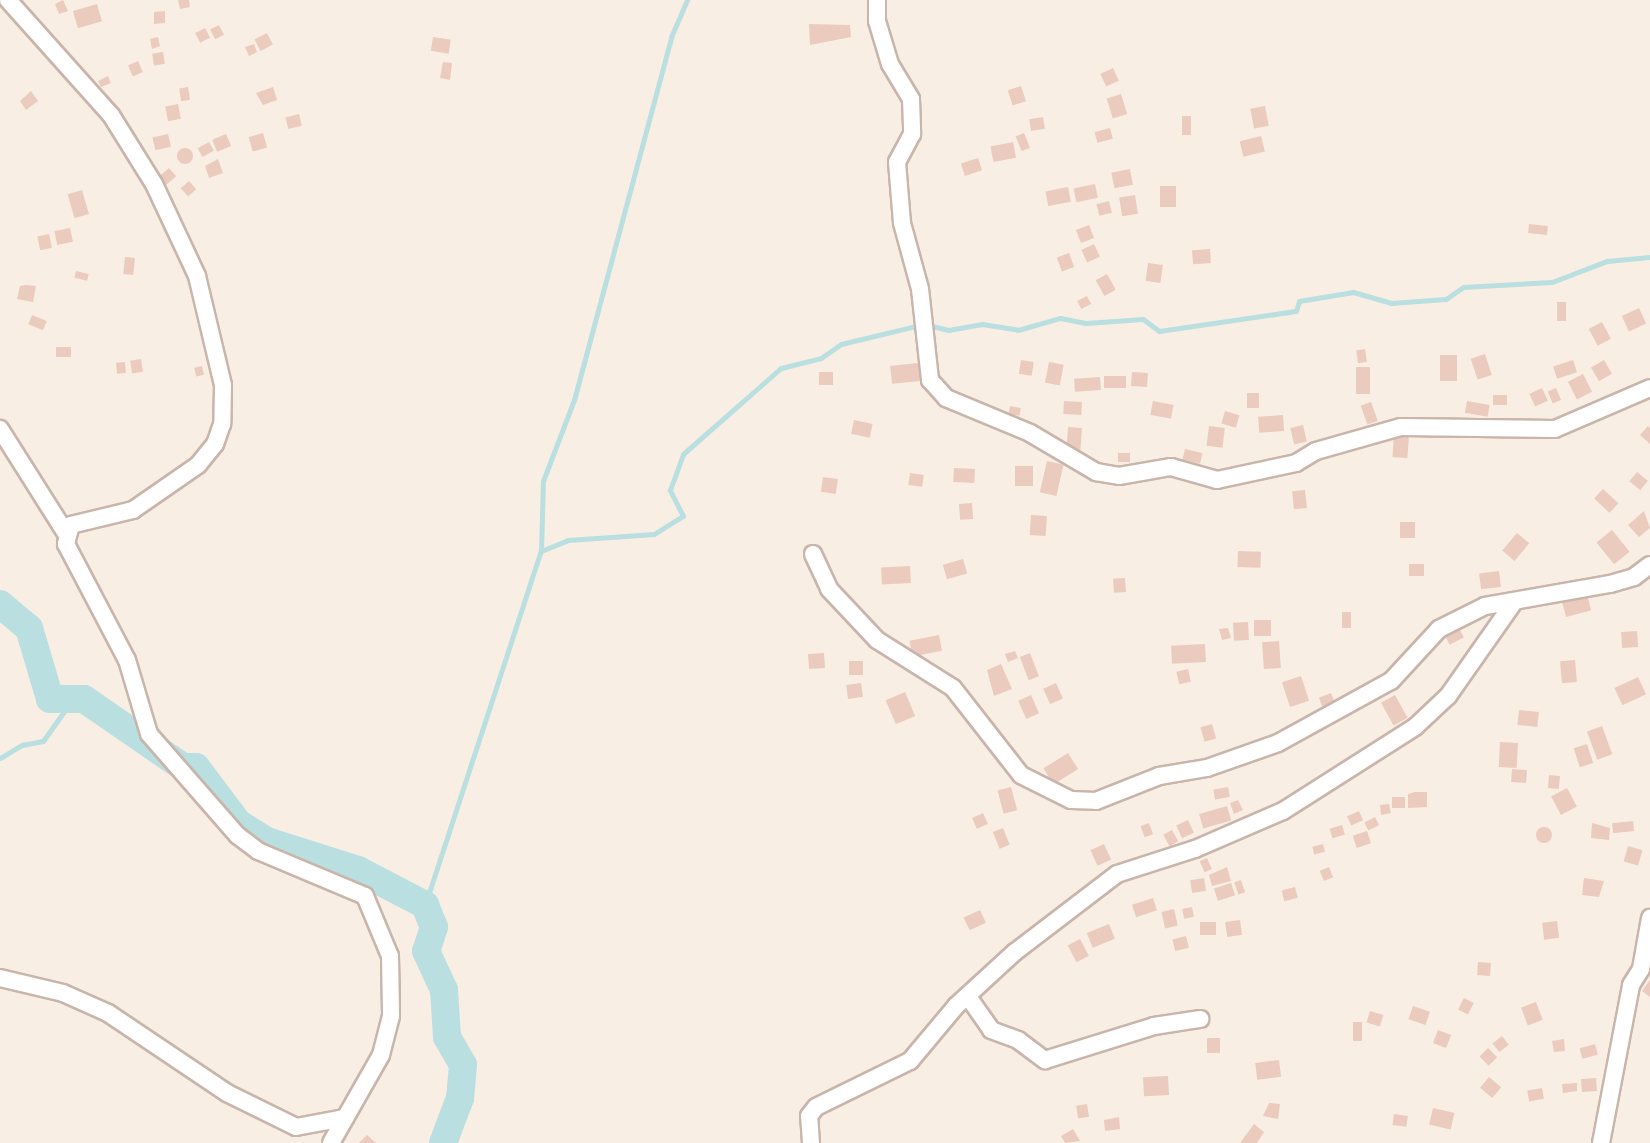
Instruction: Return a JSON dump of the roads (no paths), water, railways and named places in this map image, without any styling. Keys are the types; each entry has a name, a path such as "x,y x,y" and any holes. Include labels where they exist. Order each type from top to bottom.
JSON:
{"street":[{"path":"8,0 78,74 130,141 197,276 223,385 222,424 215,444 198,465 133,510 71,525 65,532"},
{"path":"877,0 877,21 890,64 911,99 912,134 897,162 902,223 920,289 930,380 946,398 1030,433 1096,472 1119,476 1171,467 1217,480 1296,463 1316,451 1401,427 1555,429 1650,388"},
{"path":"0,429 65,532 66,544 127,660 149,734 237,835 258,851 365,896 374,912 390,956 391,1016 381,1055 331,1143"},
{"path":"813,554 829,589 877,640 953,688 1021,775 1071,800 1096,801 1159,776 1207,768 1278,743 1391,681 1439,629 1485,606 1505,599 1514,602 1634,577 1650,565"},
{"path":"811,1143 809,1116 816,1107 910,1061 1026,942 1117,874 1195,849 1283,811 1415,727 1448,696 1514,602"},
{"path":"1601,1143 1631,985 1641,969 1650,918"},
{"path":"0,978 63,993 108,1013 227,1093 296,1127 345,1118"},
{"path":"969,998 991,1030 1018,1040 1045,1060 1154,1026 1200,1019"}],"waterway":[{"path":"425,905 541,551 543,481 574,400 671,37 687,0"},
{"path":"541,551 568,540 654,534 683,516 670,490 683,454 781,368 821,358 841,344 924,324 948,330 982,324 1018,330 1060,318 1086,323 1143,319 1159,331 1296,311 1299,301 1353,292 1391,303 1446,299 1463,287 1552,282 1607,261 1650,257"},
{"path":"0,604 29,628 50,699 84,699 183,767 196,767 238,823 267,841 358,870 425,905 434,927 426,951 444,990 447,1037 463,1065 460,1098 443,1143"},
{"path":"0,758 22,745 43,741 72,700"}]}
